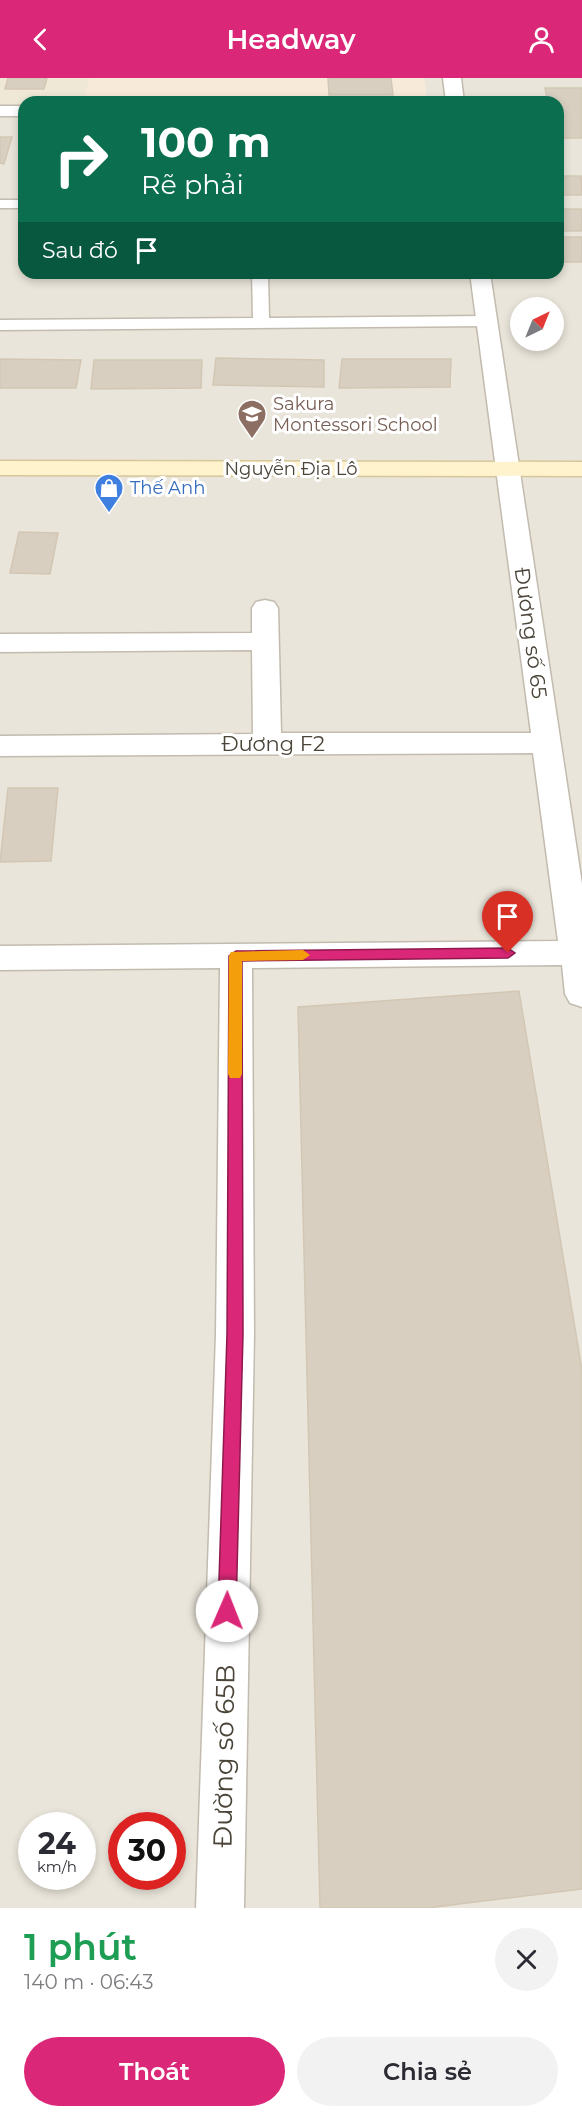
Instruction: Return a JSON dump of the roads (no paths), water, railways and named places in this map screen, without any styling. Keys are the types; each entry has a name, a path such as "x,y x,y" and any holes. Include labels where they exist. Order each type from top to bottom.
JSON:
{"street":[{"path":"452,78 454,96"},
{"path":"0,111 18,111"},
{"name":"Đương số 65","path":"481,279 546,743 579,953 582,994"},
{"name":"Nguyễn Địa Lô","path":"0,468 582,469"},
{"path":"265,608 267,743"},
{"path":"0,643 266,641"},
{"name":"Đương F2","path":"0,746 546,743"},
{"path":"0,958 579,953"},
{"name":"Đường số 65B","path":"220,1908 235,1334 236,956"}],"lane":[{"path":"0,204 18,204"},
{"path":"260,279 261,321"},
{"path":"0,325 261,321 486,321"}],"place":[{"name":"Sakura Montessori School","path":"252,440"},
{"name":"Thế Anh","path":"109,514"}]}
